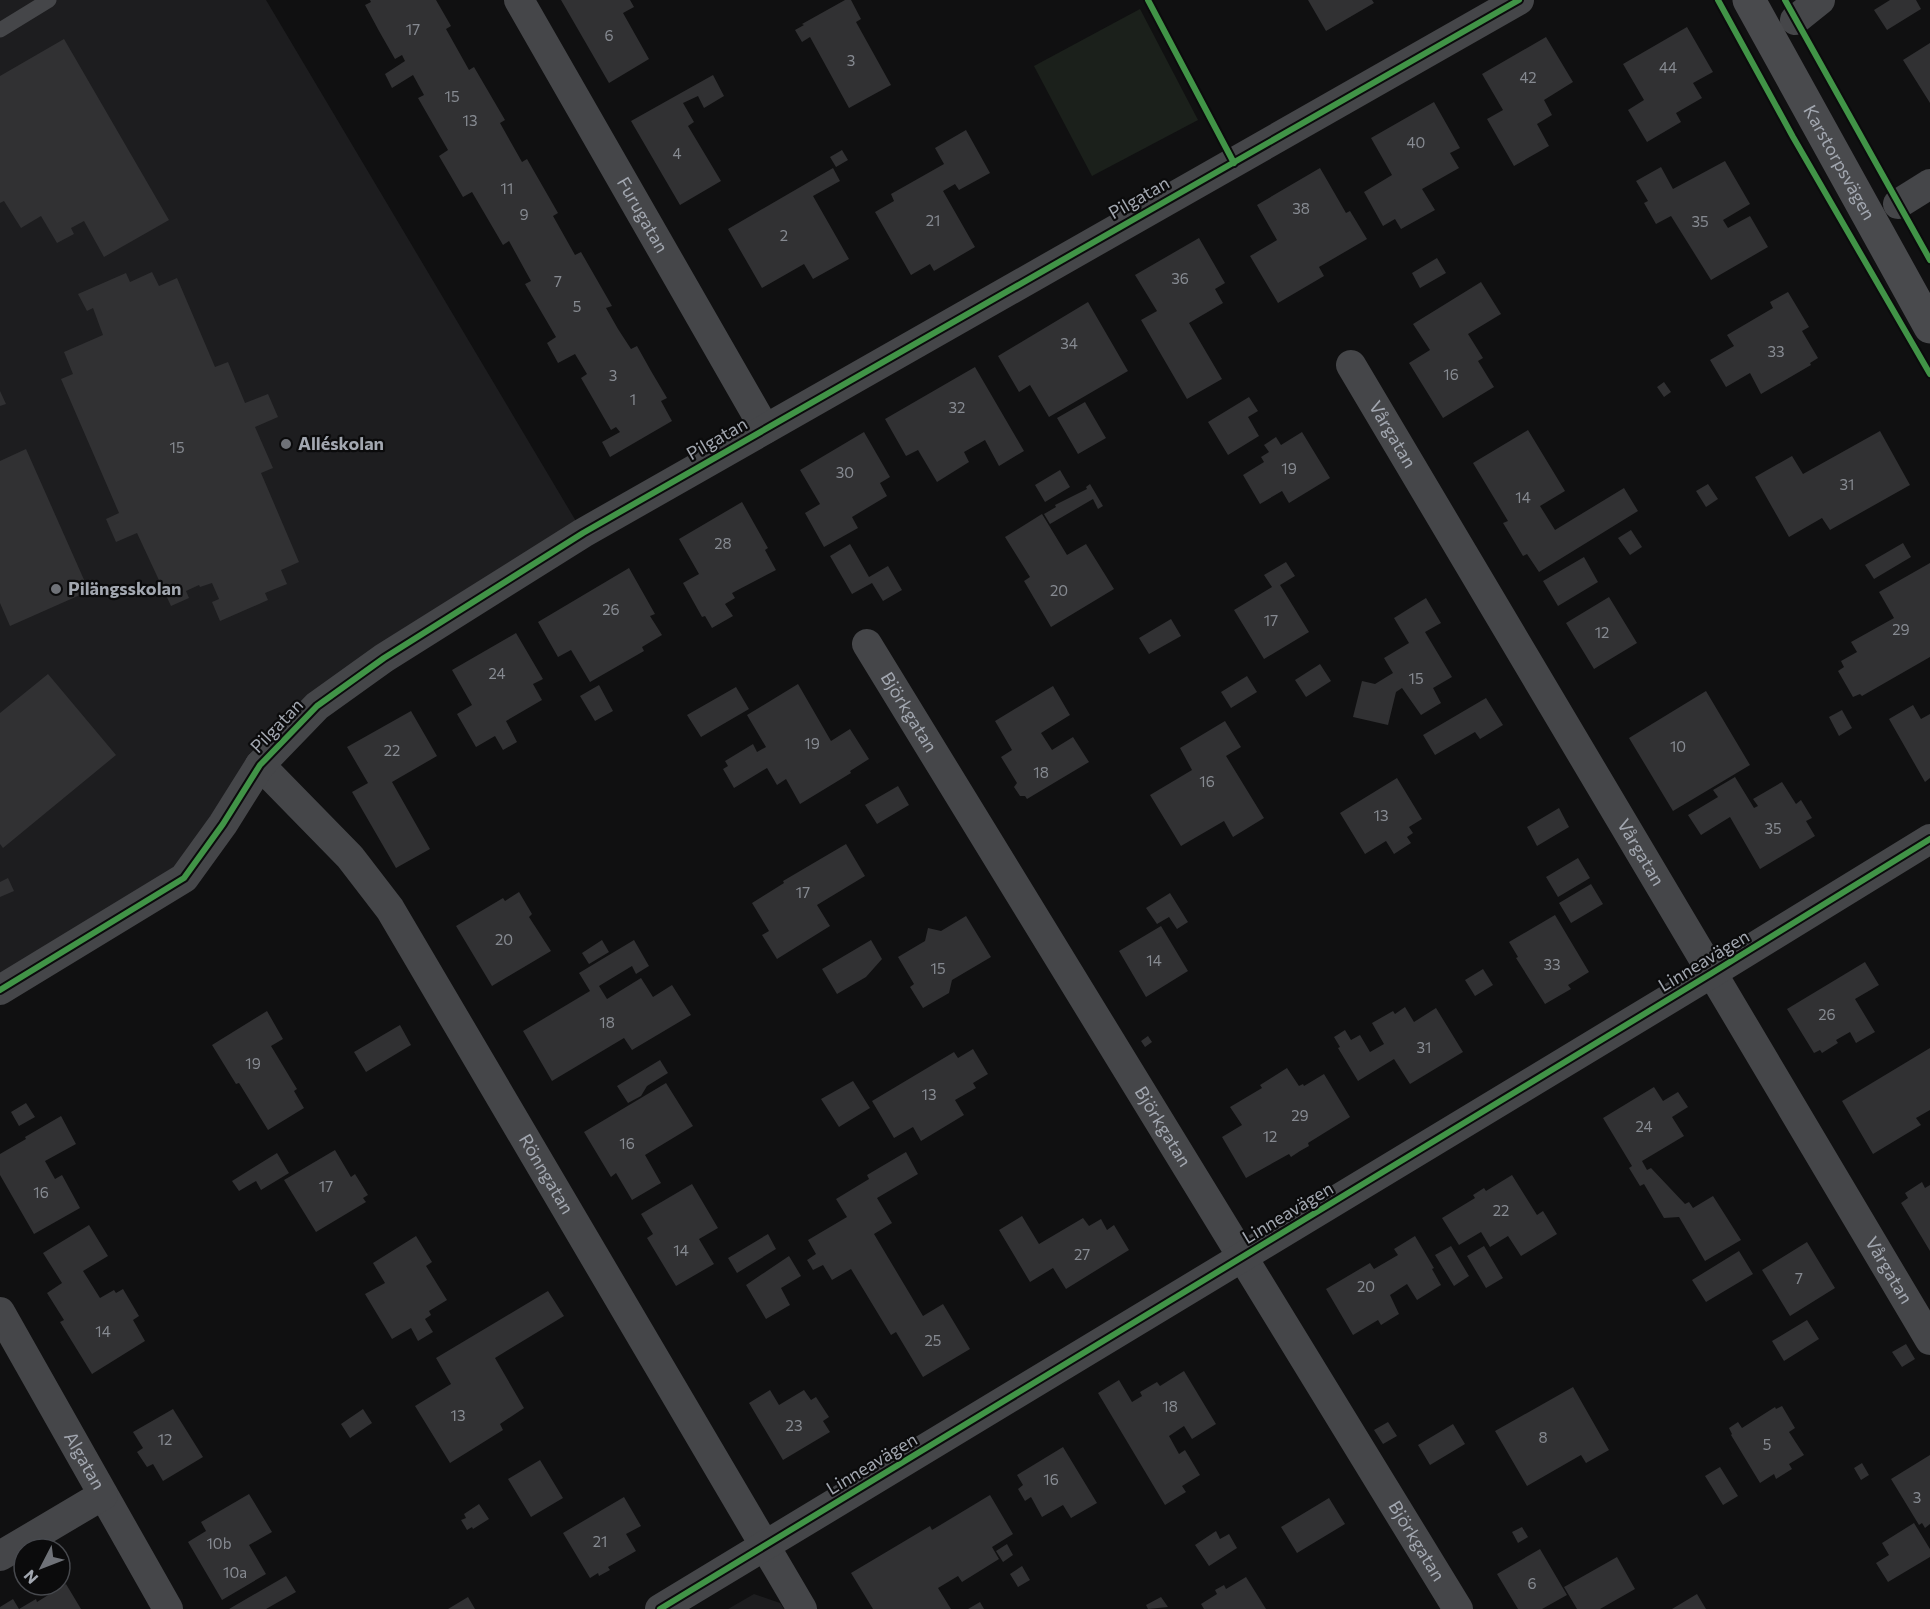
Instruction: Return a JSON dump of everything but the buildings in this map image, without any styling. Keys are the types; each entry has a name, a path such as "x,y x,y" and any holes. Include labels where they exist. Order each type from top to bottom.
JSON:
{"street":[{"name":"Furugatan","path":"519,0 765,429"},
{"name":"Pilgatan","path":"0,990 184,878 223,824 260,765 317,706 384,658 583,533 1519,0"},
{"name":"Karstorpsvägen","path":"1749,0 1930,327"},
{"path":"1795,20 1820,0"},
{"path":"1898,204 1930,184"},
{"name":"Vårgatan","path":"1352,365 1930,1340"},
{"name":"Björkgatan","path":"867,644 1458,1609"},
{"name":"Rönngatan","path":"260,765 350,857 390,909 802,1609"},
{"name":"Linneavägen","path":"660,1609 1930,839"},
{"name":"Algatan","path":"0,1312 168,1609"},
{"path":"0,1556 103,1495"}],"lane":[{"path":"0,30 49,0"}],"shaded area":[{"name":"Alléskolan","path":"0,0 266,0 583,533 317,706 184,878 0,990"},
{"path":"1140,9 1198,120 1092,176 1034,66"},
{"path":"754,1594 780,1603 784,1609 728,1609"}],"cycle path":[{"path":"1148,0 1234,163"},
{"path":"0,990 184,878 223,824 260,765 317,706 384,658 583,533 1519,0"},
{"path":"1718,0 1793,137 1930,374"},
{"path":"1785,0 1930,260"},
{"path":"660,1609 1930,839"}],"place":[{"name":"Alléskolan","path":"286,444"},
{"name":"Pilängsskolan","path":"56,589"}]}
